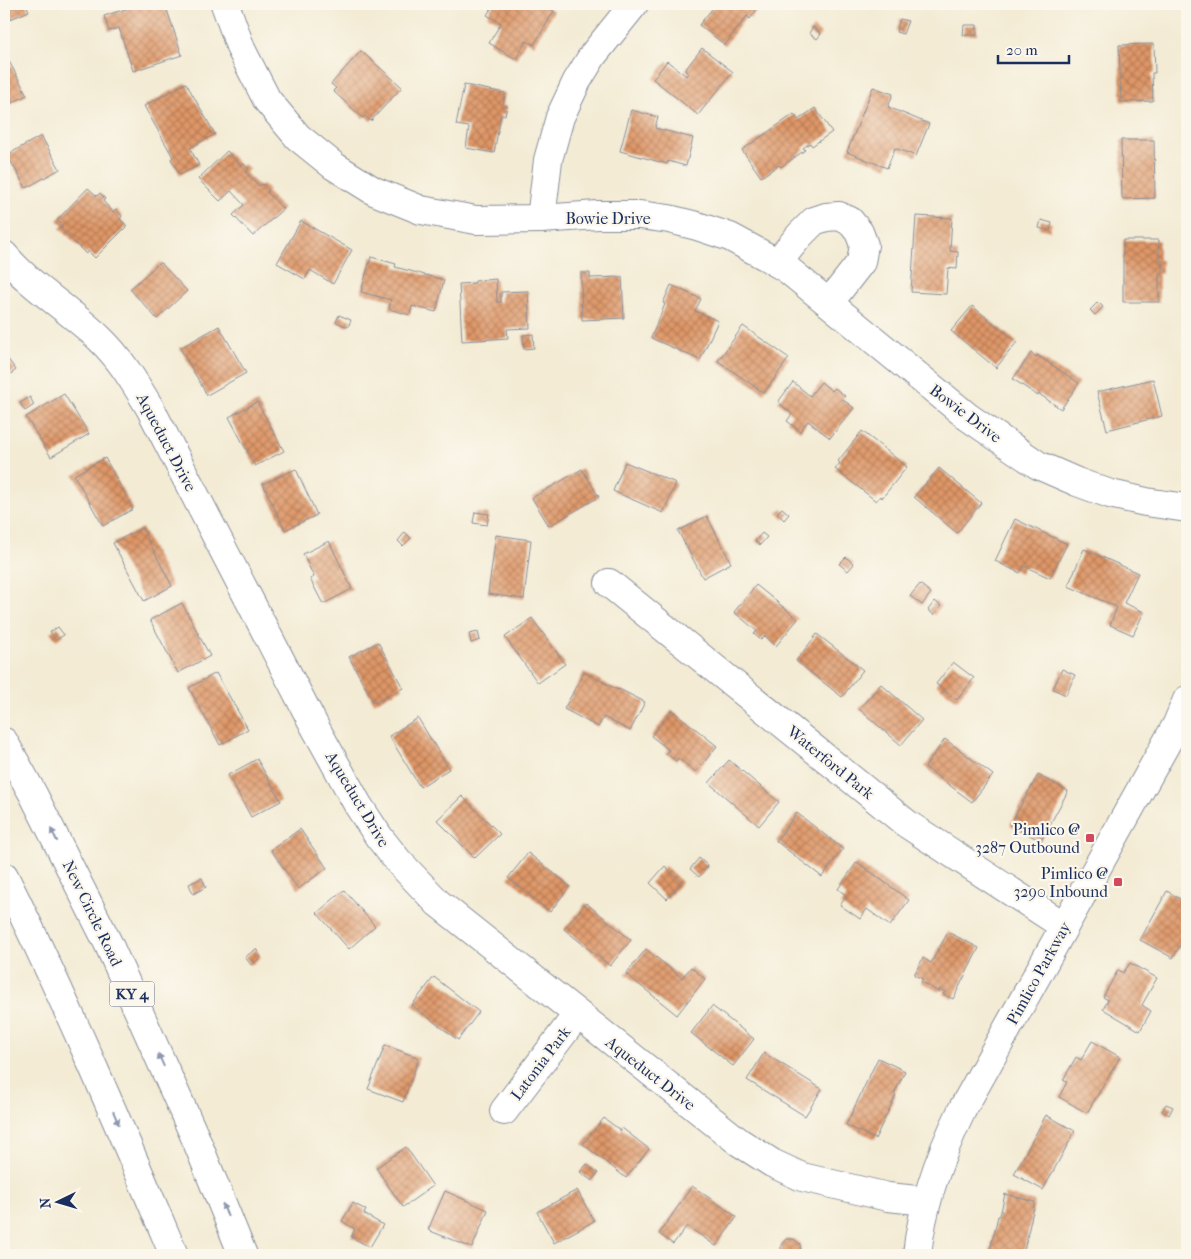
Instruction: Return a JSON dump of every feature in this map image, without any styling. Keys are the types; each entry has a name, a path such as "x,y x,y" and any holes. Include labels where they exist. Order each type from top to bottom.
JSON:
{"main road":[{"name":"Bowie Drive","path":"225,4 241,49 267,100 298,137 334,166 374,191 421,210 476,220 640,215 669,219 730,237 787,269 968,417 1038,465 1076,482 1110,494 1187,508"},
{"path":"541,219 548,160 560,117 577,81 634,4"},
{"path":"777,263 814,221 826,217 839,216 850,221 859,232 864,245 861,262 829,303"},
{"name":"Aqueduct Drive","path":"4,255 37,288 69,312 100,339 122,362 150,408 315,727 358,804 379,837 398,861 438,903 739,1142 772,1163 802,1177 888,1197 927,1202"},
{"name":"Waterford Park","path":"609,583 907,824 1064,926"},
{"name":"Pimlico Parkway","path":"917,1255 927,1202 939,1161 962,1110 1177,724 1187,700"},
{"name":"New Circle Road","path":"4,742 33,794 108,943 196,1137 243,1255"},
{"path":"4,876 97,1074 174,1255"},
{"path":"4,912 97,1074"},
{"name":"Latonia Park","path":"504,1111 577,1015"}],"building":[{"path":"4,4 26,4 29,11 6,21"},
{"path":"141,4 165,4 182,55 133,71 119,28 109,31 104,16"},
{"path":"494,4 542,4 554,11 534,45 526,41 516,59 489,43 501,23 487,15"},
{"path":"716,4 761,4 750,19 747,16 725,45 699,25"},
{"path":"900,19 908,21 903,34 896,32"},
{"path":"964,25 977,25 977,35 963,35"},
{"path":"813,27 821,34 817,39 809,33"},
{"path":"1154,44 1155,73 1152,73 1153,101 1121,102 1119,45"},
{"path":"702,48 733,72 698,115 653,79 667,61 686,76 688,73 685,70"},
{"path":"361,51 402,87 371,121 365,116 363,118 333,91 336,88 331,84"},
{"path":"4,52 27,95 4,107"},
{"path":"186,83 215,134 190,148 199,165 180,175 171,159 173,157 144,106"},
{"path":"464,85 505,93 503,106 507,106 505,115 501,115 494,153 466,148 469,127 456,125"},
{"path":"873,87 893,94 888,107 929,124 916,156 895,148 887,168 847,152"},
{"path":"815,108 832,132 812,146 810,143 803,148 805,150 781,167 779,165 761,177 742,150 794,114 798,120"},
{"path":"631,110 658,117 655,128 693,138 686,166 668,161 667,164 620,151"},
{"path":"41,136 60,169 26,188 7,155"},
{"path":"1121,140 1154,140 1155,198 1122,199"},
{"path":"227,151 241,166 244,164 249,169 246,173 259,186 263,184 269,190 267,192 283,209 253,236 233,215 244,205 231,191 220,201 198,179"},
{"path":"88,188 97,196 100,193 105,199 103,201 113,212 116,209 122,216 120,219 127,226 95,258 88,251 86,254 60,228 63,226 57,220"},
{"path":"916,216 952,218 950,251 958,252 957,269 948,268 946,294 911,292"},
{"path":"1041,220 1052,223 1050,231 1039,228"},
{"path":"301,221 352,250 333,284 310,270 305,279 277,263"},
{"path":"1123,240 1159,240 1159,260 1162,260 1162,274 1159,274 1159,302 1123,302"},
{"path":"371,257 396,264 395,267 444,280 436,312 412,306 410,315 389,309 391,300 361,292"},
{"path":"160,262 187,291 157,319 130,289"},
{"path":"581,273 590,273 590,278 622,277 624,318 582,320"},
{"path":"496,279 497,302 501,302 501,292 528,291 530,328 507,329 508,338 462,341 459,284"},
{"path":"671,285 701,299 695,311 718,321 700,360 651,338"},
{"path":"1098,302 1103,307 1095,315 1090,310"},
{"path":"972,306 1017,342 996,368 951,331"},
{"path":"339,315 351,320 348,327 336,322"},
{"path":"219,326 246,373 207,395 180,348"},
{"path":"743,326 789,358 764,393 718,361"},
{"path":"533,334 534,348 524,349 523,335"},
{"path":"1031,353 1079,383 1061,409 1013,379"},
{"path":"4,354 16,370 4,379"},
{"path":"1153,379 1162,416 1107,430 1097,392"},
{"path":"793,382 810,396 821,382 832,391 835,388 845,396 842,399 854,408 830,438 808,421 800,431 787,421 792,414 778,402"},
{"path":"64,394 89,434 51,457 26,417"},
{"path":"30,397 34,405 25,411 20,403"},
{"path":"257,402 284,451 255,466 229,417"},
{"path":"862,431 907,467 882,498 880,496 876,501 835,469 840,463 838,461"},
{"path":"105,458 133,509 103,526 74,475"},
{"path":"625,462 676,483 663,513 613,491"},
{"path":"939,468 981,503 957,533 914,497"},
{"path":"296,469 317,515 285,530 263,484"},
{"path":"582,469 599,497 549,526 532,498"},
{"path":"782,508 789,514 784,520 777,513"},
{"path":"475,512 489,514 487,525 473,523"},
{"path":"707,516 731,563 703,578 678,531"},
{"path":"1015,519 1067,544 1050,578 1024,566 1020,573 995,561"},
{"path":"142,528 172,586 144,601 113,543"},
{"path":"405,532 411,538 403,546 398,541"},
{"path":"762,533 767,537 760,545 755,541"},
{"path":"496,535 531,540 524,599 488,594"},
{"path":"329,541 352,589 323,604 310,579 314,577 303,554"},
{"path":"1084,549 1138,573 1124,603 1144,612 1133,635 1110,625 1117,607 1068,586"},
{"path":"846,557 854,564 848,571 839,564"},
{"path":"920,584 931,593 922,605 910,596"},
{"path":"756,585 798,619 776,646 765,636 761,640 754,634 757,631 734,612"},
{"path":"935,601 941,606 934,615 928,610"},
{"path":"182,603 210,656 178,673 150,620"},
{"path":"532,618 565,664 538,683 505,637"},
{"path":"58,627 64,635 56,640 50,632"},
{"path":"478,632 480,640 471,643 469,634"},
{"path":"817,634 863,670 842,697 796,661"},
{"path":"378,642 403,688 374,703 349,657"},
{"path":"953,662 974,678 957,700 936,684"},
{"path":"1062,669 1075,675 1066,695 1053,689"},
{"path":"584,672 645,702 630,731 604,717 598,727 564,709"},
{"path":"216,673 248,729 220,745 189,688"},
{"path":"881,684 922,720 901,745 859,709"},
{"path":"672,710 717,746 696,772 678,758 676,761 666,753 669,750 651,736"},
{"path":"418,718 449,769 420,787 389,736"},
{"path":"945,739 993,775 972,802 925,767"},
{"path":"257,759 281,801 251,817 228,775"},
{"path":"729,760 779,802 759,826 709,783"},
{"path":"1038,775 1068,791 1041,841 1010,825"},
{"path":"462,796 500,834 475,858 437,820"},
{"path":"797,813 843,849 822,877 776,841"},
{"path":"300,829 327,868 298,889 271,850"},
{"path":"528,853 570,886 550,912 508,878"},
{"path":"699,858 708,866 699,877 690,869"},
{"path":"857,862 909,900 890,926 867,909 860,919 840,905 847,896 838,889"},
{"path":"665,866 682,882 667,899 650,883"},
{"path":"202,878 206,887 193,894 189,884"},
{"path":"344,890 375,926 349,949 317,913"},
{"path":"1167,891 1187,903 1187,933 1173,958 1140,940"},
{"path":"586,903 631,940 610,966 564,929"},
{"path":"948,932 979,948 953,999 943,994 945,992 940,989 939,992 921,982 923,979 914,975 923,958 931,963"},
{"path":"256,949 261,957 251,965 245,957"},
{"path":"646,949 682,978 691,967 705,979 677,1015 626,974"},
{"path":"1130,963 1157,978 1142,1005 1151,1011 1140,1031 1103,1009 1108,1000 1103,997 1118,970 1123,973"},
{"path":"434,977 479,1012 458,1040 412,1005"},
{"path":"712,1006 754,1039 733,1066 691,1033"},
{"path":"1092,1041 1120,1057 1087,1113 1059,1097 1067,1082 1063,1080 1076,1057 1081,1060"},
{"path":"385,1045 419,1058 403,1102 368,1089"},
{"path":"764,1053 822,1089 805,1116 747,1080"},
{"path":"878,1058 905,1071 875,1139 846,1125"},
{"path":"1166,1104 1173,1107 1169,1115 1162,1111"},
{"path":"1046,1115 1075,1131 1043,1190 1014,1174"},
{"path":"604,1118 621,1131 622,1128 649,1149 626,1178 583,1144"},
{"path":"406,1147 433,1186 403,1207 376,1168"},
{"path":"587,1164 598,1173 592,1181 580,1172"},
{"path":"692,1186 737,1217 716,1246 687,1226 673,1244 659,1234"},
{"path":"577,1190 594,1221 554,1243 537,1212"},
{"path":"445,1191 488,1210 472,1248 428,1230"},
{"path":"1005,1194 1035,1202 1023,1255 989,1255"},
{"path":"353,1203 366,1210 364,1214 383,1225 370,1247 351,1237 355,1229 342,1221"},
{"path":"786,1239 794,1239 800,1244 801,1255 782,1255 781,1245"}],"place":[{"name":"Pimlico @ 3287 Outbound","path":"1090,838"},
{"name":"Pimlico @ 3290 Inbound","path":"1118,882"}]}
